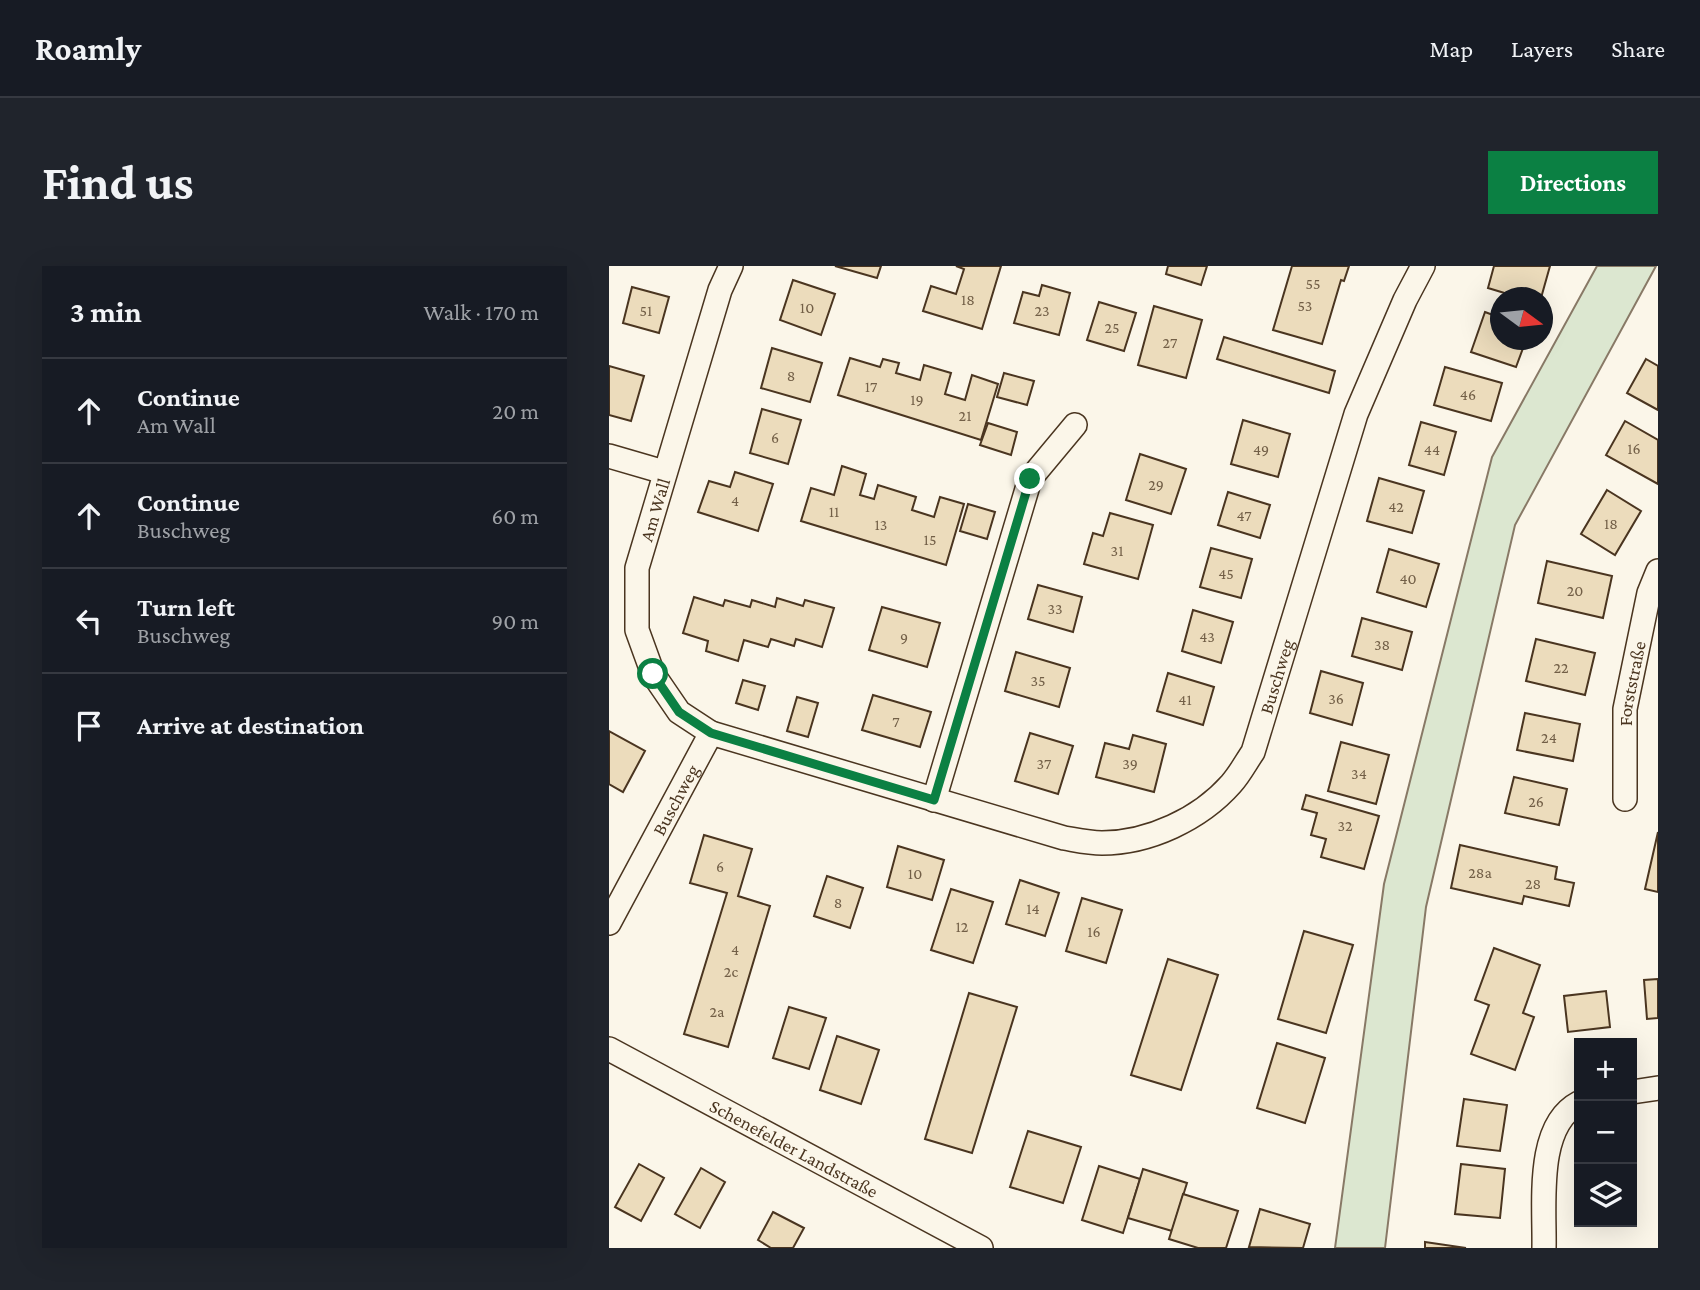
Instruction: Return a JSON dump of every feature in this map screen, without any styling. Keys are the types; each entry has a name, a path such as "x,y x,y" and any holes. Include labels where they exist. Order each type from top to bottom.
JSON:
{"street":[{"name":"Am Wall","path":"711,733 679,712 653,674 636,630 636,568 720,290 731,266"},
{"name":"Buschweg","path":"609,922 711,733 1064,838 1100,843 1136,840 1171,827 1206,808 1232,783 1253,752 1356,414 1405,300 1423,266"},
{"path":"934,800 1030,479 1075,425"},
{"path":"609,456 664,472"},
{"name":"Forststraße","path":"1625,799 1625,709 1649,593 1658,571"},
{"name":"Schenefelder Landstraße","path":"609,1049 981,1248"},
{"path":"1637,1090 1658,1088"},
{"path":"1544,1248 1546,1158 1553,1130 1574,1106"}],"green space":[{"path":"1597,266 1656,266 1515,525 1426,907 1385,1248 1335,1248 1384,884 1492,457"}],"building":[{"path":"835,266 881,266 877,278"},
{"path":"956,266 1001,266 982,329 923,311 931,286 956,294 964,269"},
{"path":"1168,266 1207,266 1201,285 1166,274"},
{"path":"1292,266 1349,266 1344,281 1341,280 1322,344 1273,330"},
{"path":"1494,266 1550,266 1544,287 1488,288"},
{"path":"793,280 835,294 821,335 780,320"},
{"path":"1042,285 1070,293 1059,335 1014,323 1023,292 1039,296"},
{"path":"632,287 669,297 659,333 623,323"},
{"path":"1099,302 1136,313 1124,351 1087,340"},
{"path":"1154,306 1202,320 1186,378 1138,365"},
{"path":"1485,312 1490,314 1490,350 1522,350 1516,367 1471,352"},
{"path":"1224,337 1335,371 1329,393 1217,359"},
{"path":"772,348 822,363 810,402 761,388"},
{"path":"850,358 880,367 883,359 899,363 896,373 920,380 924,365 951,373 945,394 965,400 972,375 998,384 981,440 838,395"},
{"path":"1646,359 1658,366 1658,410 1627,393"},
{"path":"609,366 644,376 631,421 609,415"},
{"path":"1445,367 1502,383 1491,421 1434,405"},
{"path":"1004,373 1034,381 1027,405 997,397"},
{"path":"762,409 801,420 788,464 750,453"},
{"path":"1243,420 1290,434 1278,477 1231,464"},
{"path":"1625,421 1658,440 1658,484 1606,455"},
{"path":"1421,422 1456,432 1444,475 1409,465"},
{"path":"988,423 1017,432 1011,455 980,445"},
{"path":"1140,454 1186,469 1171,514 1126,500"},
{"path":"842,466 866,474 860,495 874,499 878,485 916,497 912,510 934,517 940,497 964,504 946,565 801,521 811,488 834,495"},
{"path":"735,472 773,484 758,531 698,512 709,481 730,487"},
{"path":"1379,478 1424,491 1412,533 1367,521"},
{"path":"1607,490 1641,511 1615,555 1581,534"},
{"path":"1228,492 1270,505 1260,538 1218,525"},
{"path":"968,504 995,512 987,539 960,531"},
{"path":"1110,513 1153,525 1138,579 1084,564 1093,533 1103,536"},
{"path":"1211,548 1252,559 1241,598 1200,587"},
{"path":"1389,549 1439,564 1426,607 1377,592"},
{"path":"1547,561 1612,576 1603,618 1538,603"},
{"path":"1038,585 1082,597 1073,632 1028,619"},
{"path":"694,597 723,606 725,600 750,607 752,600 775,607 777,598 803,606 805,600 834,608 822,647 796,639 794,646 771,639 768,647 744,640 738,661 706,651 708,641 683,633"},
{"path":"882,607 940,623 927,667 869,650"},
{"path":"1193,610 1233,622 1221,663 1182,651"},
{"path":"1362,618 1412,632 1402,670 1352,656"},
{"path":"1536,639 1595,653 1585,695 1526,681"},
{"path":"1016,652 1070,668 1059,707 1005,691"},
{"path":"1321,671 1363,683 1352,725 1310,713"},
{"path":"1168,673 1214,687 1203,725 1157,711"},
{"path":"743,680 765,686 758,710 736,703"},
{"path":"873,695 931,712 920,747 862,730"},
{"path":"797,697 818,703 808,737 787,731"},
{"path":"1525,713 1580,724 1573,761 1517,750"},
{"path":"609,731 645,751 623,792 609,784"},
{"path":"1030,733 1073,746 1058,794 1015,781"},
{"path":"1133,735 1166,744 1154,792 1096,777 1105,743 1129,749"},
{"path":"1341,742 1389,755 1376,804 1328,791"},
{"path":"1514,777 1567,789 1559,825 1505,813"},
{"path":"1306,795 1379,816 1364,869 1321,857 1326,839 1311,835 1317,813 1302,809"},
{"path":"1658,832 1658,892 1645,889"},
{"path":"704,835 752,849 738,896 770,906 728,1047 684,1034 727,893 690,883"},
{"path":"1460,845 1557,867 1555,879 1574,883 1569,906 1524,896 1522,904 1451,888"},
{"path":"898,846 944,860 932,900 887,887"},
{"path":"827,876 863,888 850,928 814,916"},
{"path":"1020,880 1059,893 1045,936 1006,924"},
{"path":"951,889 993,902 973,963 931,950"},
{"path":"1082,898 1122,910 1106,963 1066,951"},
{"path":"1304,931 1353,945 1326,1033 1278,1019"},
{"path":"1494,948 1540,965 1523,1013 1534,1017 1515,1070 1471,1054 1489,1005 1475,1000"},
{"path":"1168,959 1218,975 1181,1090 1131,1075"},
{"path":"1658,979 1658,1018 1647,1019 1644,980"},
{"path":"1606,991 1610,1027 1568,1032 1564,996"},
{"path":"969,993 1017,1007 972,1153 925,1139"},
{"path":"789,1007 826,1018 809,1069 773,1058"},
{"path":"837,1036 879,1050 861,1104 820,1090"},
{"path":"1277,1043 1325,1058 1305,1123 1257,1108"},
{"path":"1464,1099 1507,1105 1500,1151 1457,1146"},
{"path":"1028,1131 1081,1147 1063,1203 1010,1187"},
{"path":"639,1164 664,1178 641,1221 615,1207"},
{"path":"1461,1164 1505,1169 1500,1218 1455,1214"},
{"path":"1099,1166 1140,1179 1123,1233 1082,1220"},
{"path":"701,1168 725,1182 700,1228 675,1214"},
{"path":"1143,1169 1187,1183 1172,1231 1128,1218"},
{"path":"1183,1194 1238,1211 1226,1248 1198,1248 1169,1239"},
{"path":"1260,1209 1310,1224 1303,1248 1249,1247"},
{"path":"773,1212 804,1228 793,1248 771,1248 758,1240"},
{"path":"1425,1242 1466,1248 1425,1248"}],"route":[{"path":"653,674 679,712 711,733 934,800 1030,479"}]}
